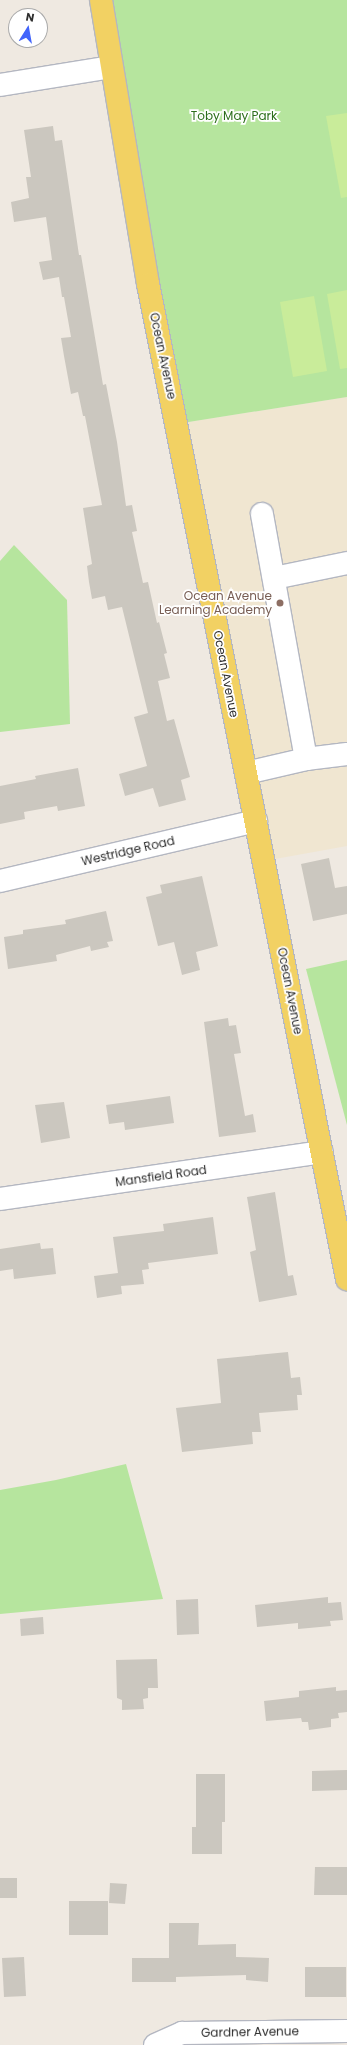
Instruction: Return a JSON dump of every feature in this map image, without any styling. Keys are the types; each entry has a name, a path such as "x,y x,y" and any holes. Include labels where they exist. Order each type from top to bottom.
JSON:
{"main road":[{"name":"Ocean Avenue","path":"101,0 148,284 347,1279"}],"street":[{"path":"0,85 111,67"},
{"path":"262,514 306,759"},
{"path":"274,578 347,563"},
{"path":"246,773 306,759 347,754"},
{"name":"Westridge Road","path":"0,881 256,821"},
{"name":"Mansfield Road","path":"0,1200 322,1152"},
{"name":"Gardner Avenue","path":"155,2045 182,2033 347,2031"}],"shaded area":[{"name":"Ocean Avenue Learning Academy","path":"347,397 347,846 264,861 176,424"}],"green space":[{"name":"Toby May Park","path":"101,0 347,0 347,397 176,424"},
{"path":"347,113 347,197 341,198 326,116"},
{"path":"347,290 347,368 340,369 327,294"},
{"path":"314,296 327,371 293,377 280,302"},
{"path":"14,545 67,600 70,724 0,732 0,561"},
{"path":"347,960 347,1125 306,969"},
{"path":"126,1464 163,1599 0,1614 0,1490 56,1480"}],"building":[{"path":"53,126 55,141 62,140 79,255 81,255 103,385 106,384 117,442 126,506 132,505 137,531 132,532 143,583 148,582 157,623 159,622 167,653 164,654 170,678 158,681 167,721 174,719 190,777 181,780 186,800 159,807 153,788 125,796 119,774 147,766 134,717 148,713 122,607 108,610 105,596 92,599 87,566 92,564 83,508 102,505 85,416 83,416 78,392 71,394 61,338 71,337 59,277 43,280 39,262 52,260 46,217 14,222 11,202 29,198 26,177 31,177 24,130"},
{"path":"78,768 85,806 58,811 57,806 24,812 25,819 0,824 0,786 36,779 35,776"},
{"path":"329,858 335,888 347,886 347,914 313,921 301,864"},
{"path":"202,876 218,946 196,952 200,970 182,975 174,942 158,946 146,897 162,893 160,885"},
{"path":"106,911 113,941 107,942 109,947 91,951 90,946 56,955 57,961 8,969 4,937 23,934 23,930 66,924 65,920"},
{"path":"228,1018 229,1026 236,1025 241,1053 234,1054 245,1116 253,1114 256,1132 219,1137 204,1022"},
{"path":"170,1096 174,1123 125,1130 124,1122 109,1124 106,1105"},
{"path":"64,1102 70,1138 41,1143 35,1105"},
{"path":"275,1192 288,1276 293,1275 297,1295 259,1302 250,1252 256,1250 247,1197"},
{"path":"213,1217 218,1254 148,1263 149,1269 142,1270 144,1284 121,1286 122,1294 97,1298 94,1276 118,1273 113,1237 164,1231 163,1224"},
{"path":"40,1243 41,1249 53,1248 56,1274 14,1279 13,1269 0,1271 0,1249"},
{"path":"288,1352 291,1378 300,1377 302,1395 297,1395 298,1410 259,1413 261,1432 252,1432 253,1444 182,1452 176,1408 221,1403 217,1359"},
{"path":"328,1597 328,1603 341,1602 343,1620 330,1621 331,1626 298,1629 298,1623 257,1627 255,1605"},
{"path":"198,1599 199,1634 177,1635 176,1600"},
{"path":"43,1617 44,1634 21,1636 20,1619"},
{"path":"157,1659 158,1688 148,1688 148,1698 143,1699 144,1709 122,1710 122,1700 117,1698 116,1660"},
{"path":"336,1687 336,1691 347,1690 347,1712 338,1713 339,1718 331,1719 331,1727 309,1730 308,1722 302,1722 301,1718 266,1721 264,1701 299,1697 299,1691"},
{"path":"347,1770 347,1790 312,1791 312,1771"},
{"path":"196,1774 225,1774 225,1822 222,1822 222,1854 192,1854 192,1827 196,1827"},
{"path":"315,1867 347,1867 347,1895 314,1895"},
{"path":"0,1878 17,1878 17,1898 0,1898"},
{"path":"110,1883 127,1884 125,1904 109,1903"},
{"path":"69,1901 108,1901 108,1935 69,1935"},
{"path":"169,1923 199,1923 198,1945 236,1944 236,1957 269,1958 268,1982 246,1980 246,1975 176,1977 176,1982 132,1982 132,1958 169,1958"},
{"path":"24,1957 26,1996 4,1997 2,1958"},
{"path":"305,1967 346,1967 346,1997 305,1997"}],"place":[{"name":"Ocean Avenue Learning Academy","path":"280,603"}]}
